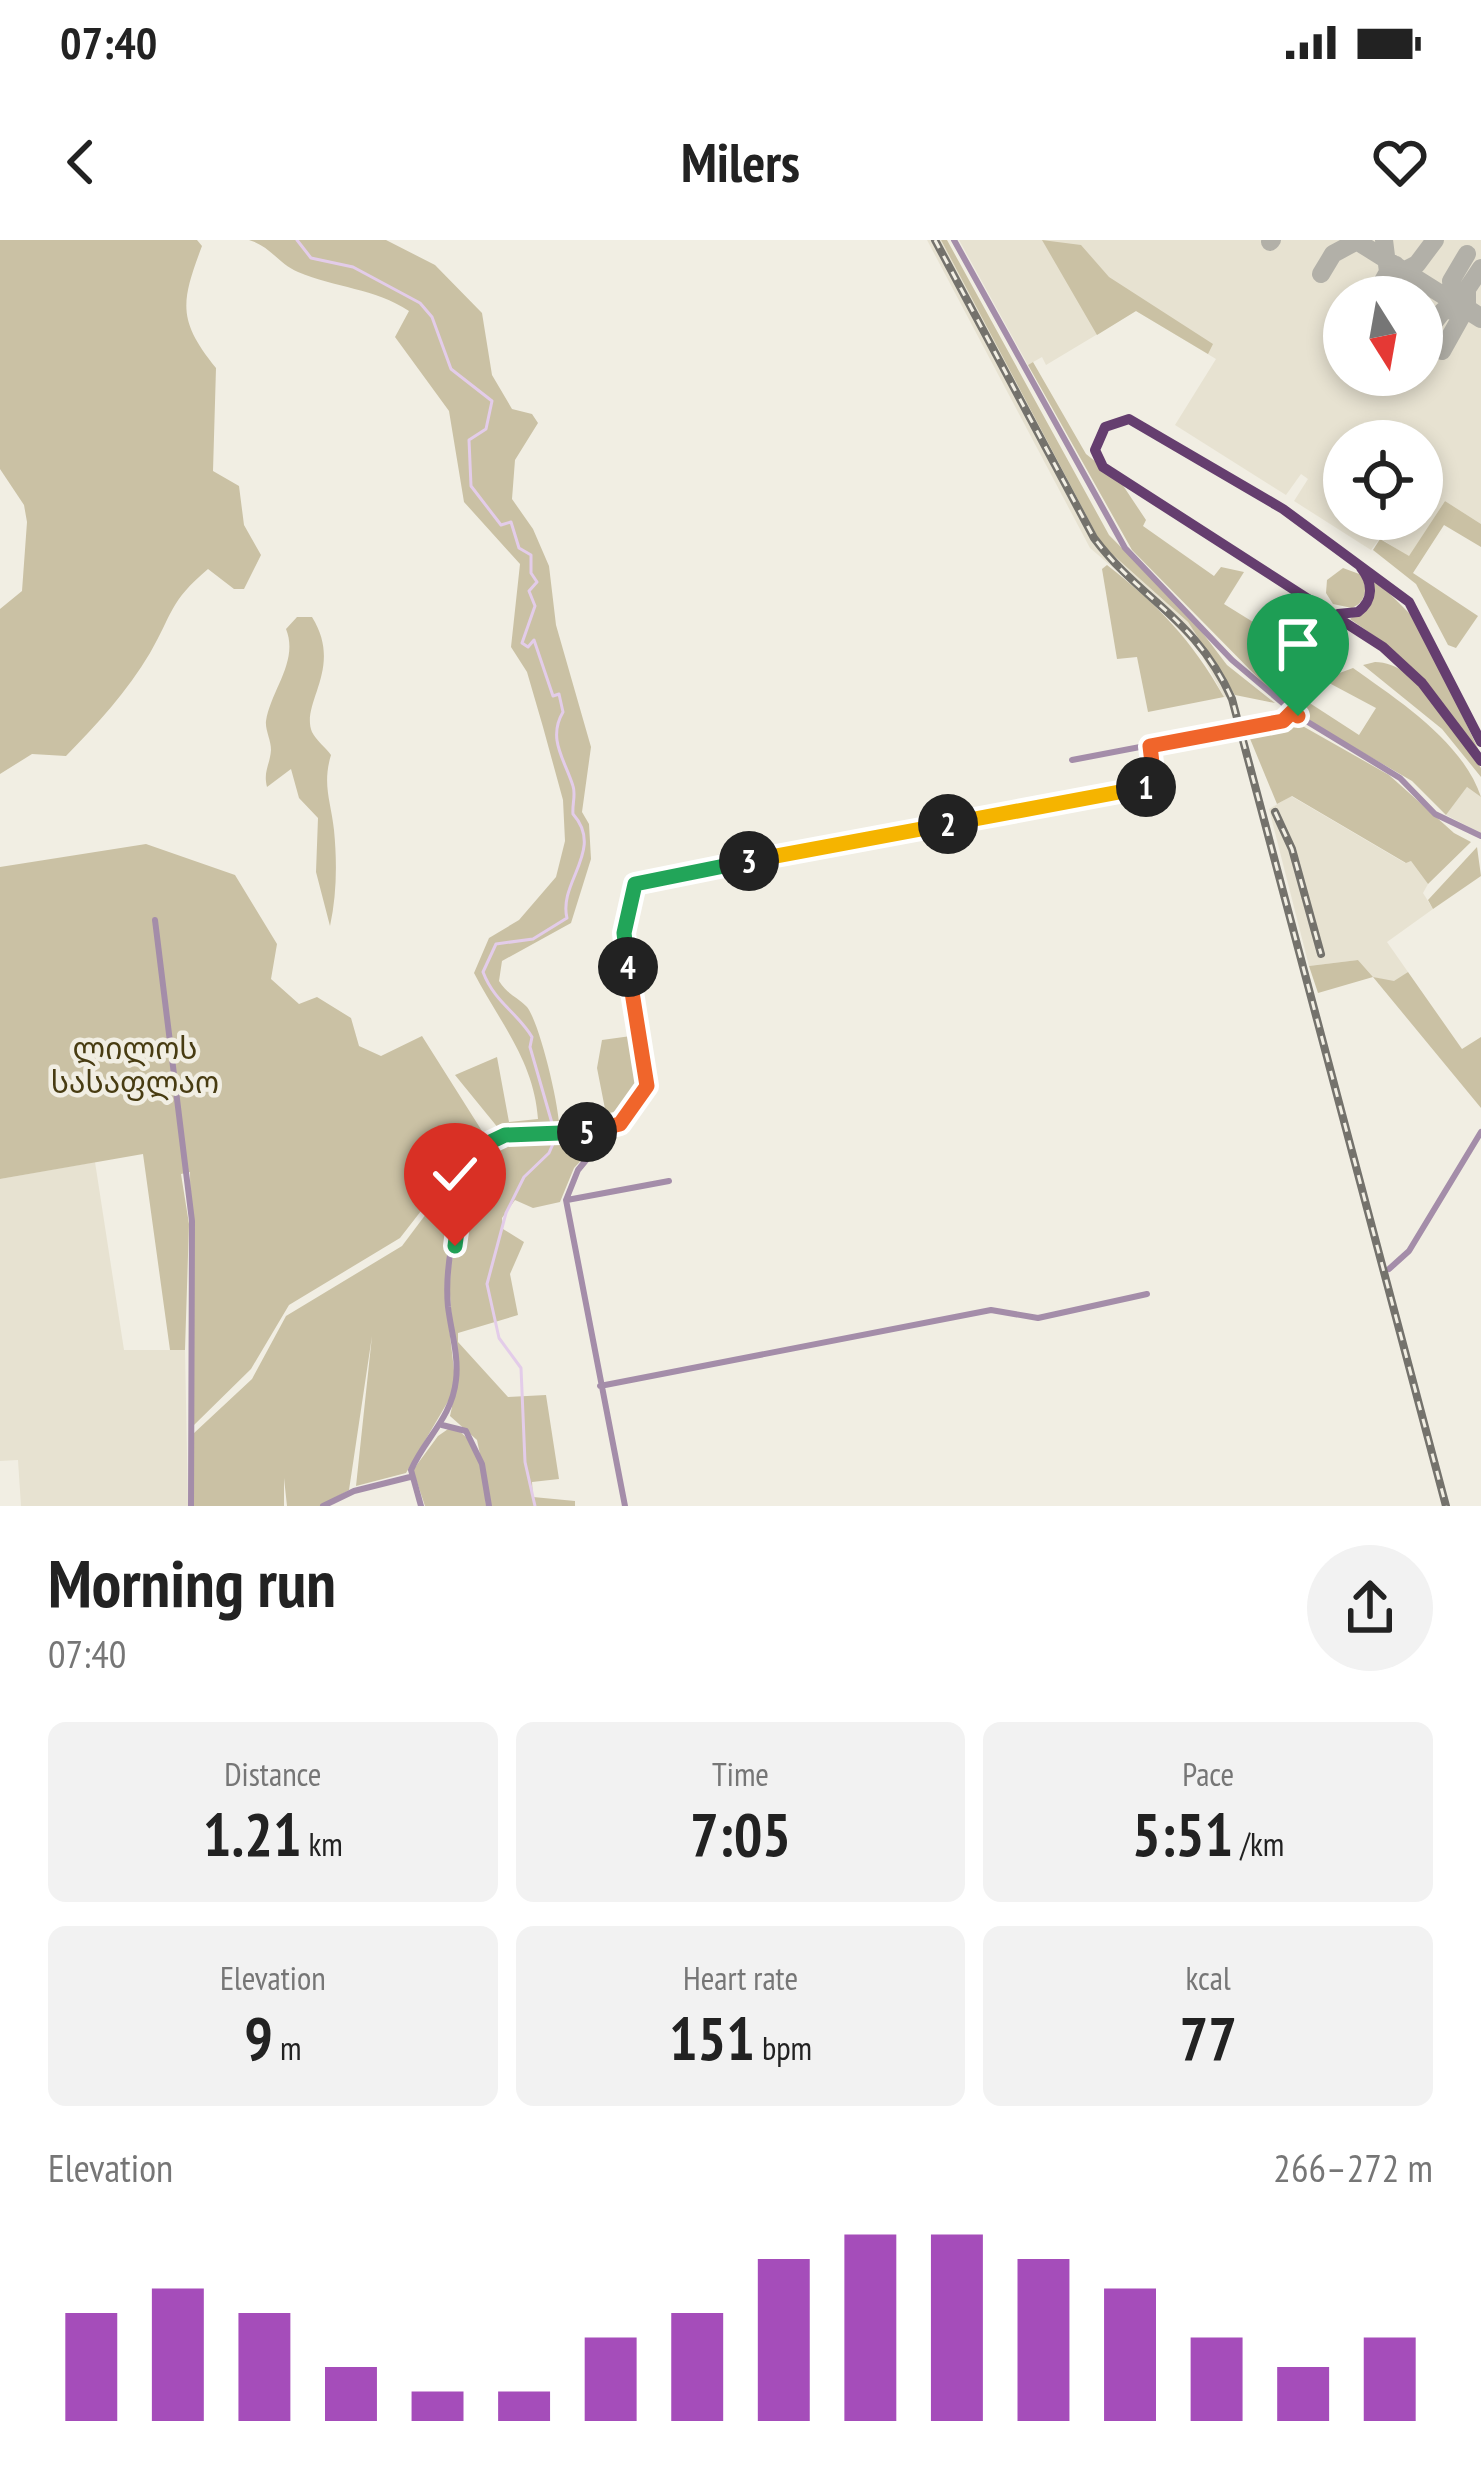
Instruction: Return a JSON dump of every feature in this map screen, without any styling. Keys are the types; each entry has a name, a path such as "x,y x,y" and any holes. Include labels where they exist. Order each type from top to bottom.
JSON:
{"main road":[{"path":"1481,742 1422,621 1399,593 1283,508 1143,424 1121,418 1099,434 1095,450 1103,466 1383,646 1422,682 1481,761"},
{"path":"1335,614 1358,612 1369,599 1370,584 1358,563"}],"street":[{"path":"954,240 1125,548 1232,660 1292,712 1400,778 1436,814 1481,836"},
{"path":"1072,760 1283,721 1292,712"},
{"path":"625,1506 566,1200 578,1170 647,1086 624,946 635,884 1145,788 1154,780 1150,746"},
{"path":"154,920 192,1221 191,1506"},
{"path":"421,1506 411,1477 417,1456 442,1425 457,1378 448,1309 452,1264 460,1209 484,1145 505,1135 578,1136 620,1124"},
{"path":"1389,1268 1409,1251 1481,1132"},
{"path":"566,1200 669,1181"},
{"path":"600,1385 992,1310 1038,1318 1148,1294"},
{"path":"442,1425 466,1431 476,1446 489,1506"},
{"path":"323,1506 354,1491 411,1477"}],"shaded area":[{"path":"927,240 941,240 1102,545 1188,622 1235,695 1224,697 1200,652 1151,600 1090,548"},
{"path":"959,240 1481,240 1481,524 1445,501 1443,504 1443,420 1323,420 1323,519 1294,501 1308,479 1301,474 1286,495 1175,425 1216,359 1136,311 1046,365 1042,357 1028,365"},
{"path":"1355,540 1378,540 1371,550"},
{"path":"1383,540 1420,540 1409,557"},
{"path":"1467,787 1481,797 1481,833 1446,815"},
{"path":"1291,796 1405,863 1411,861 1428,884 1423,893 1433,909 1387,942 1408,972 1394,982 1373,977 1358,960 1309,966 1269,809"},
{"path":"95,1162 124,1350 185,1350 188,1506 21,1506 18,1460 0,1461 0,1179"}],"green space":[{"path":"0,240 197,240 202,246 186,310 194,337 216,368 213,471 239,486 244,525 261,555 244,589 234,589 208,569 195,580 132,681 66,756 32,754 0,774 0,609 22,591 27,522 24,505 0,469"},
{"path":"249,240 386,240 435,265 482,313 492,375 512,409 532,414 538,423 515,460 512,499 533,529 549,566 556,625 591,747 582,812 589,824 591,859 571,923 502,961 499,981 526,1006 537,1029 554,1090 559,1135 499,1129 455,1075 497,1057 509,1122 538,1119 523,1060 474,973 489,938 519,920 556,877 565,841 563,800 543,727 527,672 511,647 520,564 464,502 449,411 395,337 409,311 383,297 298,272"},
{"path":"941,240 947,240 1109,535 1192,619 1227,665 1275,703 1235,695 1188,622 1102,545"},
{"path":"1042,240 1081,245 1109,277 1213,344 1208,354 1136,311 1097,335"},
{"path":"1033,362 1086,454 1120,481 1146,520 1143,526 1214,576 1221,567 1244,572 1224,604 1274,635 1270,643 1294,660 1300,651 1337,674 1353,668 1389,694 1444,740 1460,758 1481,797 1467,787 1446,815 1412,781 1317,726 1267,687 1132,550 1028,365","holes":["1301,668 1376,708 1359,735 1288,689"]},
{"path":"1445,501 1481,524 1481,547 1443,527"},
{"path":"1382,540 1409,556 1419,540 1434,540 1413,573 1478,616 1456,648 1448,645 1416,584 1373,550"},
{"path":"1107,565 1173,625 1224,697 1148,712 1137,657 1117,659 1102,569"},
{"path":"1343,568 1364,580 1363,598 1352,608 1333,604 1326,593 1327,580"},
{"path":"1374,578 1418,622 1481,755 1380,640 1350,619 1372,602"},
{"path":"297,617 312,617 324,652 310,721 312,732 331,755 327,784 336,866 330,926 316,872 318,818 299,798 291,769 267,787 266,781 271,750 266,721 287,664 286,629"},
{"path":"1363,665 1391,665 1422,687 1481,768 1481,777 1442,729"},
{"path":"1292,720 1389,775 1454,833 1471,842 1428,884 1411,861 1406,863 1292,796 1277,804 1246,729"},
{"name":"ლილოს სასაფლაო","path":"146,844 235,875 277,944 271,979 299,1004 317,997 351,1018 359,1046 381,1056 422,1036 482,1131 475,1159 456,1166 400,1238 289,1305 251,1369 193,1426 190,1172 181,1174 189,1224 185,1350 170,1350 143,1154 0,1179 0,867"},
{"path":"1477,847 1481,876 1433,909 1428,900"},
{"path":"1358,960 1373,977 1318,993 1309,966"},
{"path":"1408,972 1462,1049 1481,1037 1481,1108 1373,977 1394,981"},
{"path":"631,1036 638,1075 627,1108 606,1114 597,1068 602,1040"},
{"path":"609,1131 574,1168 560,1202 533,1208 515,1200 502,1218 503,1229 524,1242 510,1274 518,1315 458,1333 458,1342 508,1397 546,1395 559,1479 532,1482 533,1497 575,1501 575,1506 491,1506 477,1440 450,1416 455,1370 450,1275 461,1219 485,1147"},
{"path":"474,1165 445,1291 455,1379 450,1398 406,1473 356,1486 372,1336 349,1490 320,1506 287,1506 284,1478 284,1506 194,1506 193,1434 252,1379 286,1316 402,1246 450,1182"},
{"path":"451,1427 475,1449 486,1506 425,1506 413,1470 438,1436"}],"waterway":[{"path":"297,240 311,258 353,267 420,303 432,317 451,369 492,401 486,429 469,440 471,486 501,525 511,522 519,548 531,555 531,573 537,582 529,591 535,606 522,643 528,647 534,640 563,712 557,740 574,789 573,814 584,840 566,905 567,918 533,939 496,944 483,972 532,1037 530,1047 556,1137 549,1153 524,1177 506,1213 487,1284 499,1338 521,1368 525,1462 535,1506"}],"taxiway":[{"path":"1355,240 1481,319"},
{"path":"1384,240 1386,276"},
{"path":"1394,276 1417,264 1435,240"},
{"path":"1321,274 1333,254 1357,241"},
{"path":"1453,302 1451,281 1467,254"},
{"path":"1396,265 1398,276"},
{"path":"1476,314 1467,308 1467,289 1481,268"},
{"path":"1443,349 1461,317 1457,305"},
{"path":"1443,311 1462,308"}],"railway":[{"path":"935,240 1094,538 1201,648 1232,699 1446,1506"},
{"path":"1275,812 1292,849 1321,954"}],"route":[{"path":"455,1246 460,1209 484,1145 505,1135 578,1136 620,1124 647,1086 624,946 635,884 1145,788 1154,780 1150,746 1283,721 1292,712 1298,716"}]}
